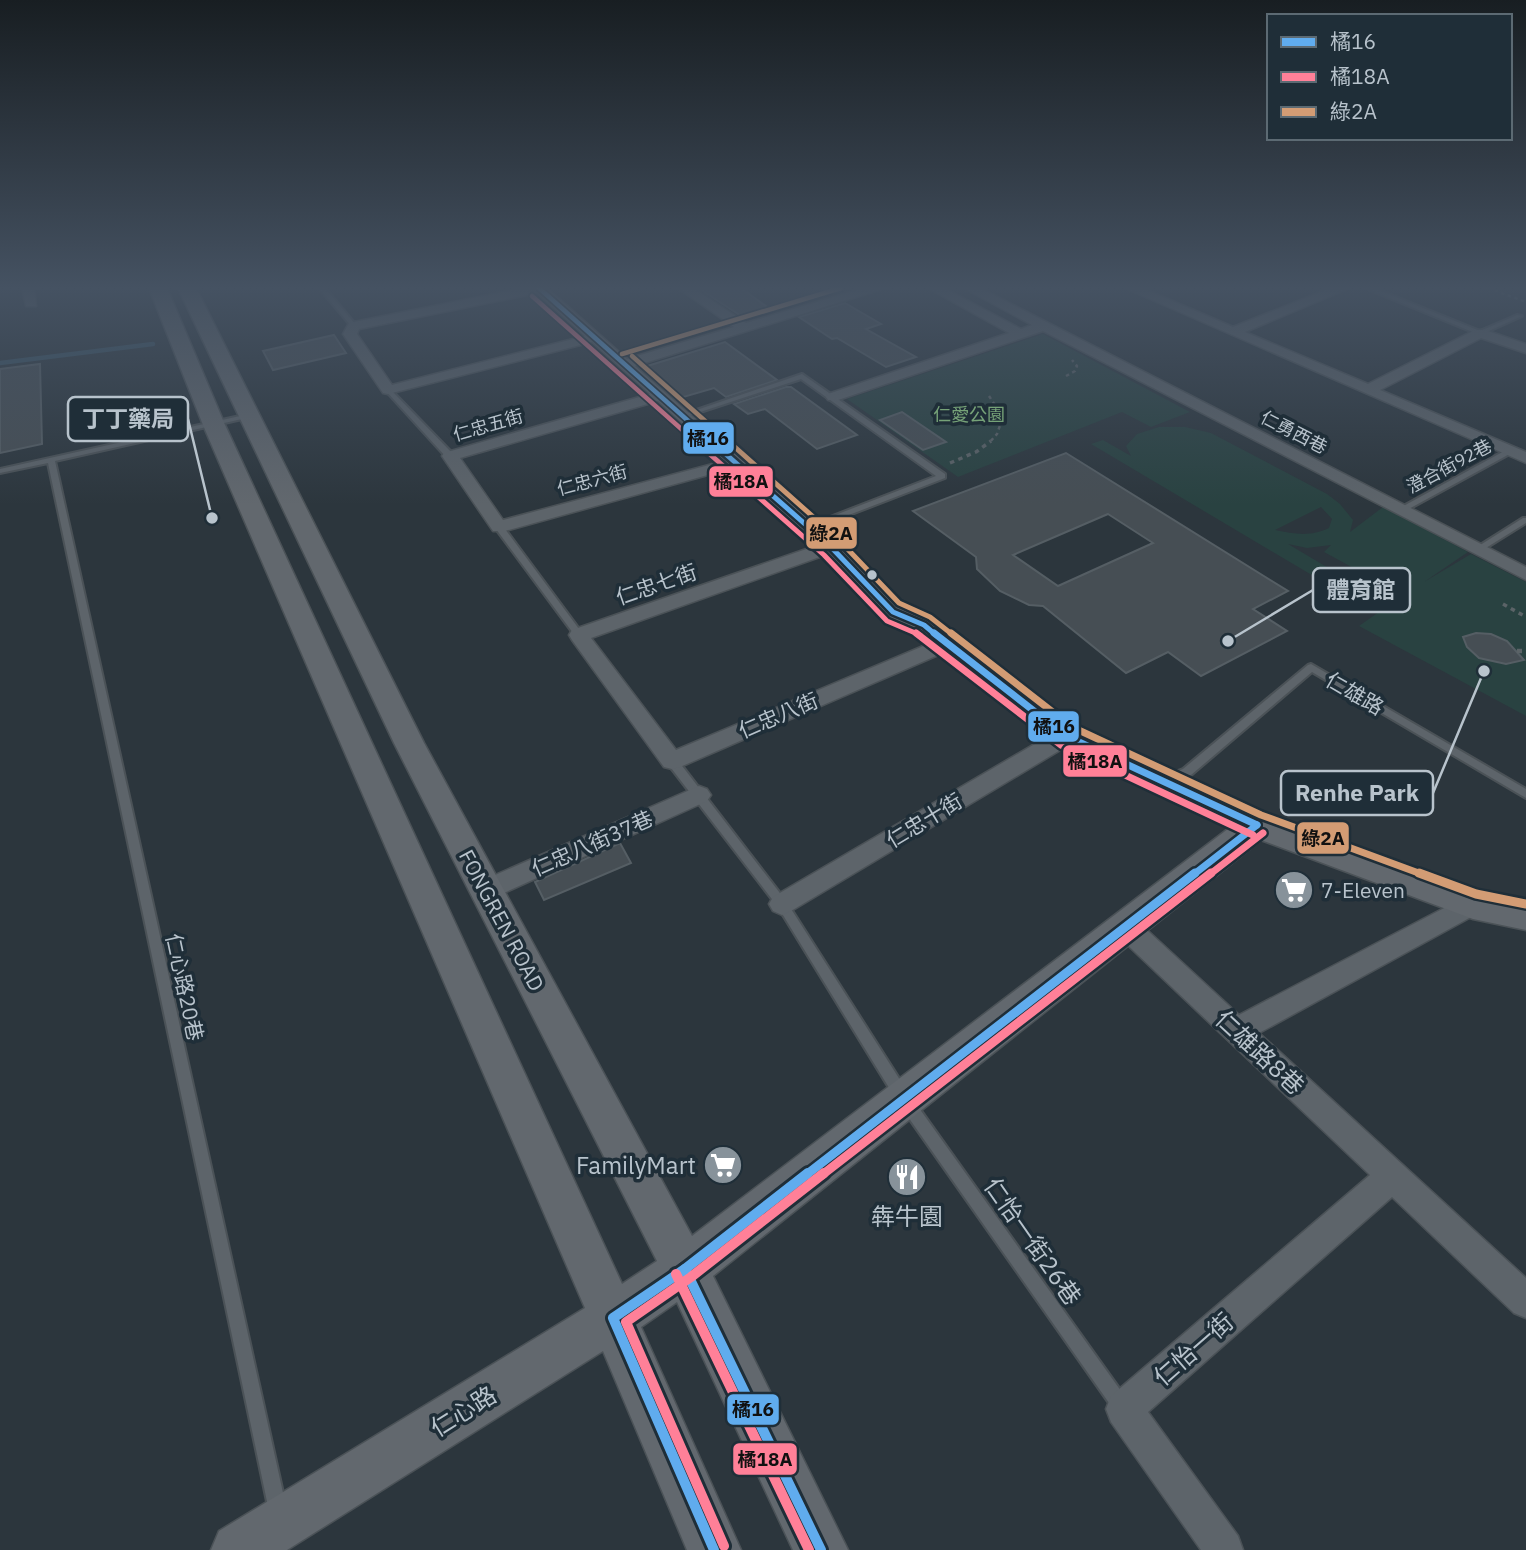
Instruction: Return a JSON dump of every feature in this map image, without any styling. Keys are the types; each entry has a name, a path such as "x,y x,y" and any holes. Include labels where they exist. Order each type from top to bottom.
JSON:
{"main road":[{"path":"188,360 714,1550"},
{"name":"FONGREN ROAD","path":"222,360 409,743 685,1269 821,1550"},
{"path":"1257,825 1473,904 1526,915"},
{"name":"仁心路","path":"238,1550 613,1318 685,1269 1257,825"}],"street":[{"path":"370,360 388,390 504,360"},
{"path":"622,360 831,547 893,612 924,625 1066,736 1257,825"},
{"path":"625,363 634,360"},
{"path":"833,397 942,360"},
{"name":"仁勇西巷","path":"1111,360 1526,573"},
{"path":"1299,360 1518,455 1526,442"},
{"path":"1368,390 1426,360"},
{"name":"仁忠五街","path":"499,527 450,456 660,396"},
{"name":"仁忠六街","path":"499,527 737,462"},
{"name":"仁忠七街","path":"579,635 831,547"},
{"path":"579,635 672,761"},
{"name":"仁忠八街","path":"672,761 946,643"},
{"name":"仁忠十街","path":"782,904 1066,736"},
{"name":"仁忠八街37巷","path":"486,890 699,795"},
{"path":"1237,1030 1473,904"},
{"name":"仁雄路8巷","path":"1126,927 1526,1301"},
{"name":"仁怡一街","path":"1124,1409 1393,1176"},
{"path":"1124,1409 1224,1550"}],"lane":[{"path":"683,416 802,376 942,476 810,528"},
{"path":"388,390 450,456"},
{"path":"0,471 249,416"},
{"name":"澄合街92巷","path":"1402,509 1518,455"},
{"name":"仁心路20巷","path":"51,460 281,1523"},
{"path":"1478,549 1526,520"},
{"path":"499,527 579,635"},
{"name":"仁雄路","path":"1162,782 1187,772 1311,667 1526,794"},
{"path":"672,761 782,904 904,1100"},
{"name":"仁怡一街26巷","path":"904,1100 1124,1409"}],"path":[{"path":"932,468 961,460 985,447 1001,431 1003,417 989,396"},
{"path":"1503,604 1526,617"},
{"path":"1517,650 1526,651"}],"green space":[{"name":"仁愛公園","path":"964,360 1093,360 1190,412 1151,427 1122,412 958,477 847,399"},
{"path":"1159,427 1185,427 1211,433 1327,494 1340,504 1353,520 1350,532 1383,507 1468,552 1424,582 1471,554 1526,582 1526,716 1359,626 1403,595 1324,552 1331,545 1307,548 1288,544 1347,579 1332,587 1091,444 1103,440 1131,456 1126,446 1137,434","holes":["1321,507 1332,519 1329,528 1315,533 1275,530"]}],"building":[{"path":"268,360 315,360 273,370"},
{"path":"666,360 750,360 777,380 726,397 714,388 680,398 644,367"},
{"path":"875,360 906,360 886,367"},
{"path":"40,364 42,444 0,453 0,369"},
{"path":"791,387 857,435 817,449 765,409 748,414 734,404"},
{"path":"902,412 946,442 923,450 880,420"},
{"path":"1066,453 1288,591 1253,609 1287,631 1201,676 1168,652 1126,673 1043,606 1029,605 1000,591 977,569 976,557 913,511","holes":["1108,514 1153,543 1058,586 1013,555"]},
{"path":"1476,633 1491,634 1507,641 1524,660 1506,664 1479,658 1467,647 1463,637"},
{"path":"620,843 631,863 544,900 535,882"}],"waterway":[{"path":"0,363 21,360"}],"transit line":[{"name":"橘18A","path":"605,360 824,555 887,621 919,634 1061,745 1253,835"},
{"name":"橘16","path":"621,360 831,547 893,612 924,625 1066,736 1257,825"},
{"name":"綠2A","path":"637,360 838,539 899,603 930,617 1072,727 1261,815 1476,894 1526,904"},
{"name":"橘16","path":"714,1550 613,1318 685,1269 1257,825"},
{"name":"橘18A","path":"724,1546 626,1322 691,1277 1263,833"},
{"name":"橘16","path":"685,1269 821,1550"},
{"name":"橘18A","path":"676,1274 809,1550"}],"place":[{"name":"丁丁藥局","path":"212,518"},
{"name":"體育館","path":"1228,641"},
{"name":"Renhe Park","path":"1484,671"},
{"name":"7-Eleven","path":"1294,890"},
{"name":"FamilyMart","path":"723,1165"},
{"name":"犇牛園","path":"907,1177"}]}
